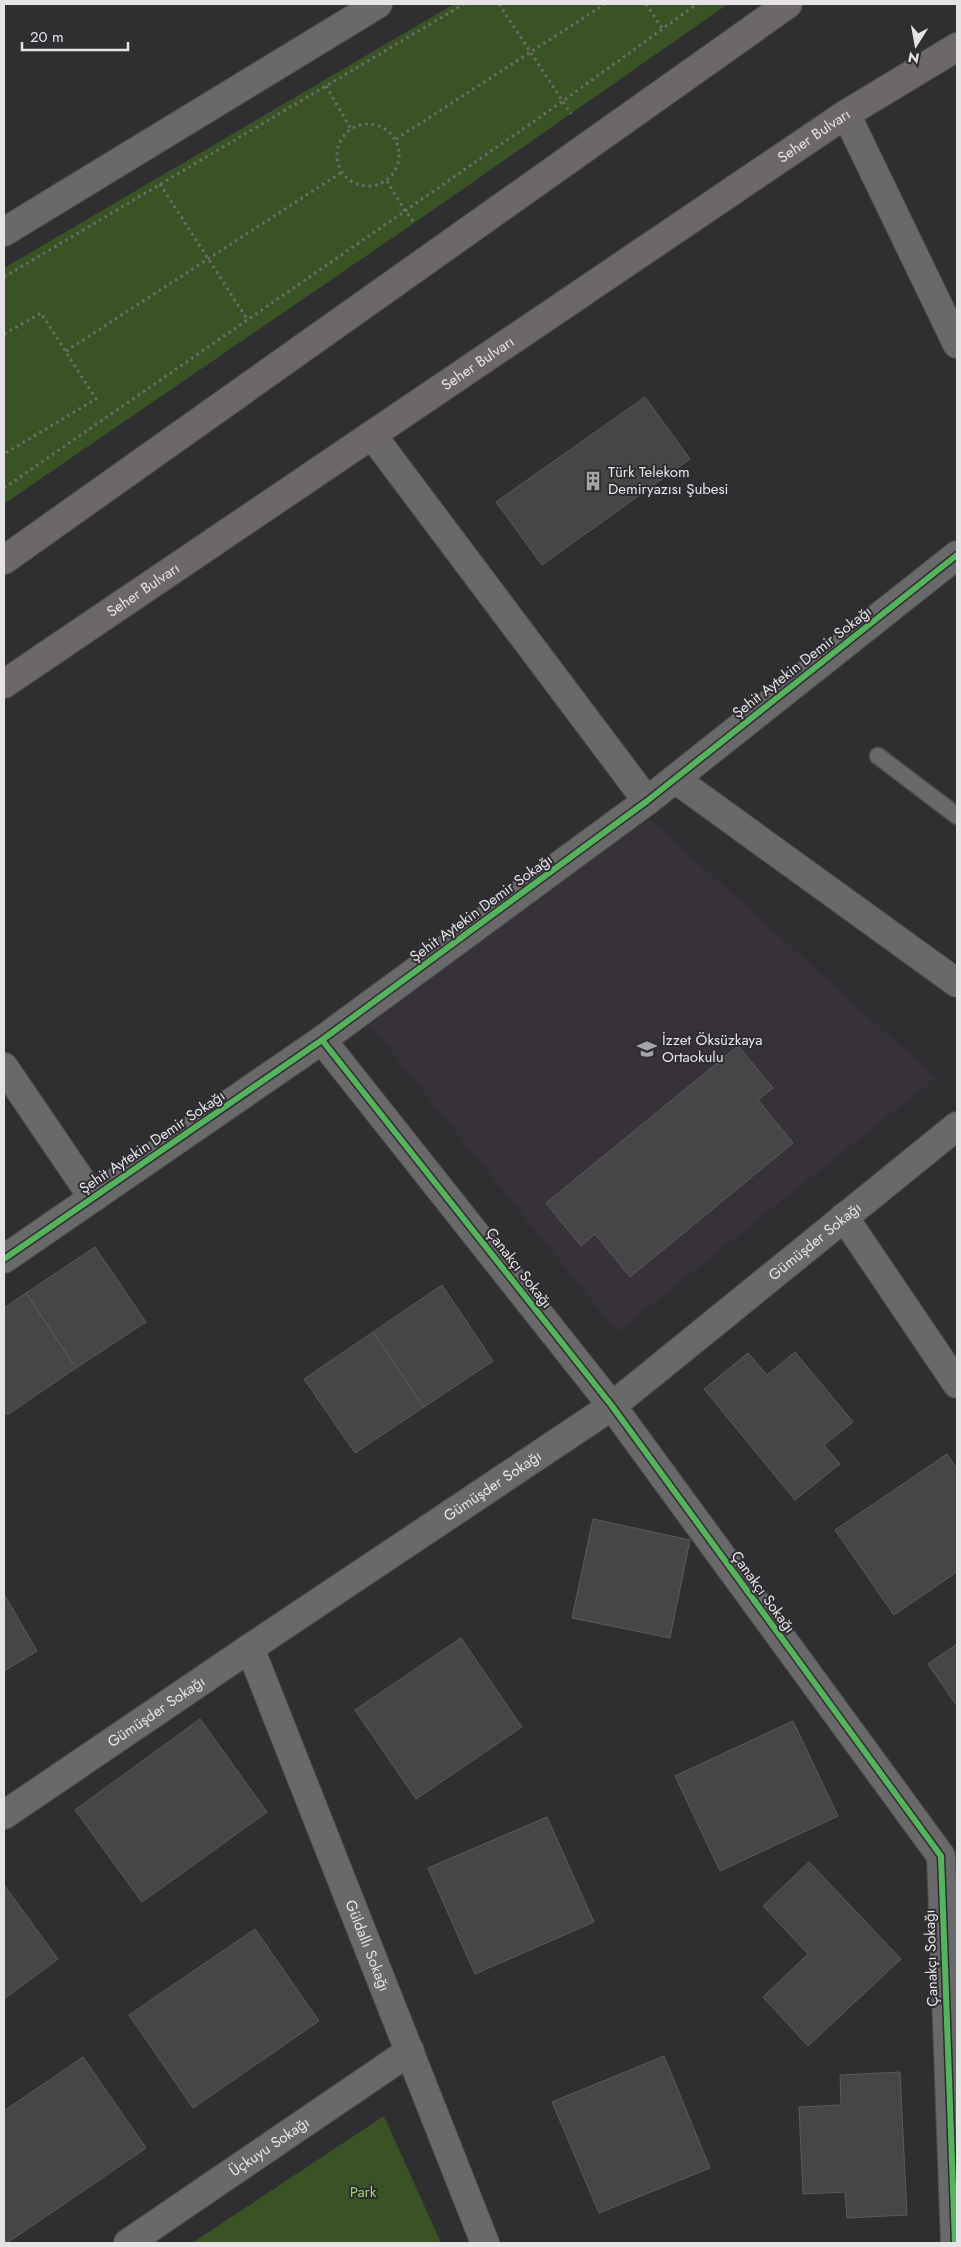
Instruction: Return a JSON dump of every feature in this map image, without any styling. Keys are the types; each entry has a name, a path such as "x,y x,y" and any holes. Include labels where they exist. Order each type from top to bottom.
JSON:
{"main road":[{"path":"4,560 788,4"},
{"name":"Seher Bulvarı","path":"4,684 846,114 957,48"}],"street":[{"path":"4,232 378,4"},
{"path":"846,114 957,344"},
{"path":"372,435 647,801"},
{"name":"Şehit Aytekin Demir Sokağı","path":"4,1259 322,1040 647,801 957,555"},
{"path":"675,779 957,983"},
{"name":"Çanakçı Sokağı","path":"322,1040 612,1406 941,1856 953,2130 955,2243"},
{"path":"4,1067 93,1198"},
{"name":"Gümüşder Sokağı","path":"4,1815 612,1406 957,1126"},
{"path":"844,1217 957,1384"},
{"name":"Güldallı Sokağı","path":"250,1648 485,2243"},
{"name":"Üçkuyu Sokağı","path":"128,2243 410,2051"}],"lane":[{"path":"878,756 957,816"}],"path":[{"path":"4,276 464,4"},
{"path":"499,4 571,114"},
{"path":"396,140 605,4"},
{"path":"646,4 662,29"},
{"path":"4,488 563,101 697,4"},
{"path":"326,86 351,129"},
{"path":"367,124 378,124 388,130 396,140 400,158 397,168 387,180 374,186 364,186 354,183 342,172 337,159 337,149 340,140 351,129 367,124"},
{"path":"66,351 342,172"},
{"path":"387,180 405,211 415,223"},
{"path":"160,184 209,258 246,319"},
{"path":"4,334 41,313 96,399 4,454"}],"shaded area":[{"name":"İzzet Öksüzkaya Ortaokulu","path":"646,816 936,1078 617,1332 367,1021"}],"green space":[{"path":"454,4 728,4 420,219 4,504 4,268"},
{"name":"Park","path":"384,2116 441,2243 192,2243"}],"building":[{"name":"Türk Telekom Demiryazısı Şubesi","path":"645,397 690,459 542,565 496,502"},
{"path":"738,1046 773,1088 758,1100 793,1143 630,1277 595,1234 581,1246 546,1203"},
{"path":"95,1247 146,1322 76,1368 26,1293"},
{"path":"442,1285 493,1361 424,1407 373,1332"},
{"path":"26,1293 76,1368 7,1415 4,1410 4,1308"},
{"path":"373,1332 424,1407 355,1453 304,1379"},
{"path":"795,1352 853,1422 824,1445 840,1464 795,1500 704,1389 748,1353 767,1375"},
{"path":"947,1454 957,1469 957,1572 894,1615 835,1530"},
{"path":"593,1519 690,1540 670,1638 572,1618"},
{"path":"4,1594 37,1651 4,1671"},
{"path":"461,1638 522,1727 416,1799 355,1710"},
{"path":"957,1644 957,1706 928,1664"},
{"path":"200,1719 267,1812 142,1902 75,1810"},
{"path":"793,1721 838,1816 720,1871 675,1776"},
{"path":"547,1817 594,1922 475,1974 428,1868"},
{"path":"809,1862 901,1959 808,2046 763,1997 808,1954 763,1906"},
{"path":"4,1885 58,1959 4,1999"},
{"path":"255,1929 319,2021 193,2108 129,2015"},
{"path":"664,2056 710,2168 599,2213 552,2102"},
{"path":"83,2057 146,2148 7,2243 4,2238 4,2111"},
{"path":"900,2072 907,2215 847,2218 845,2192 803,2194 799,2107 841,2105 840,2075"}],"cycle path":[{"path":"4,1259 322,1040 647,801 957,555"},
{"path":"322,1040 612,1406 941,1856 955,2243"}],"place":[{"name":"Türk Telekom Demiryazısı Şubesi","path":"593,481"},
{"name":"İzzet Öksüzkaya Ortaokulu","path":"647,1049"}]}
